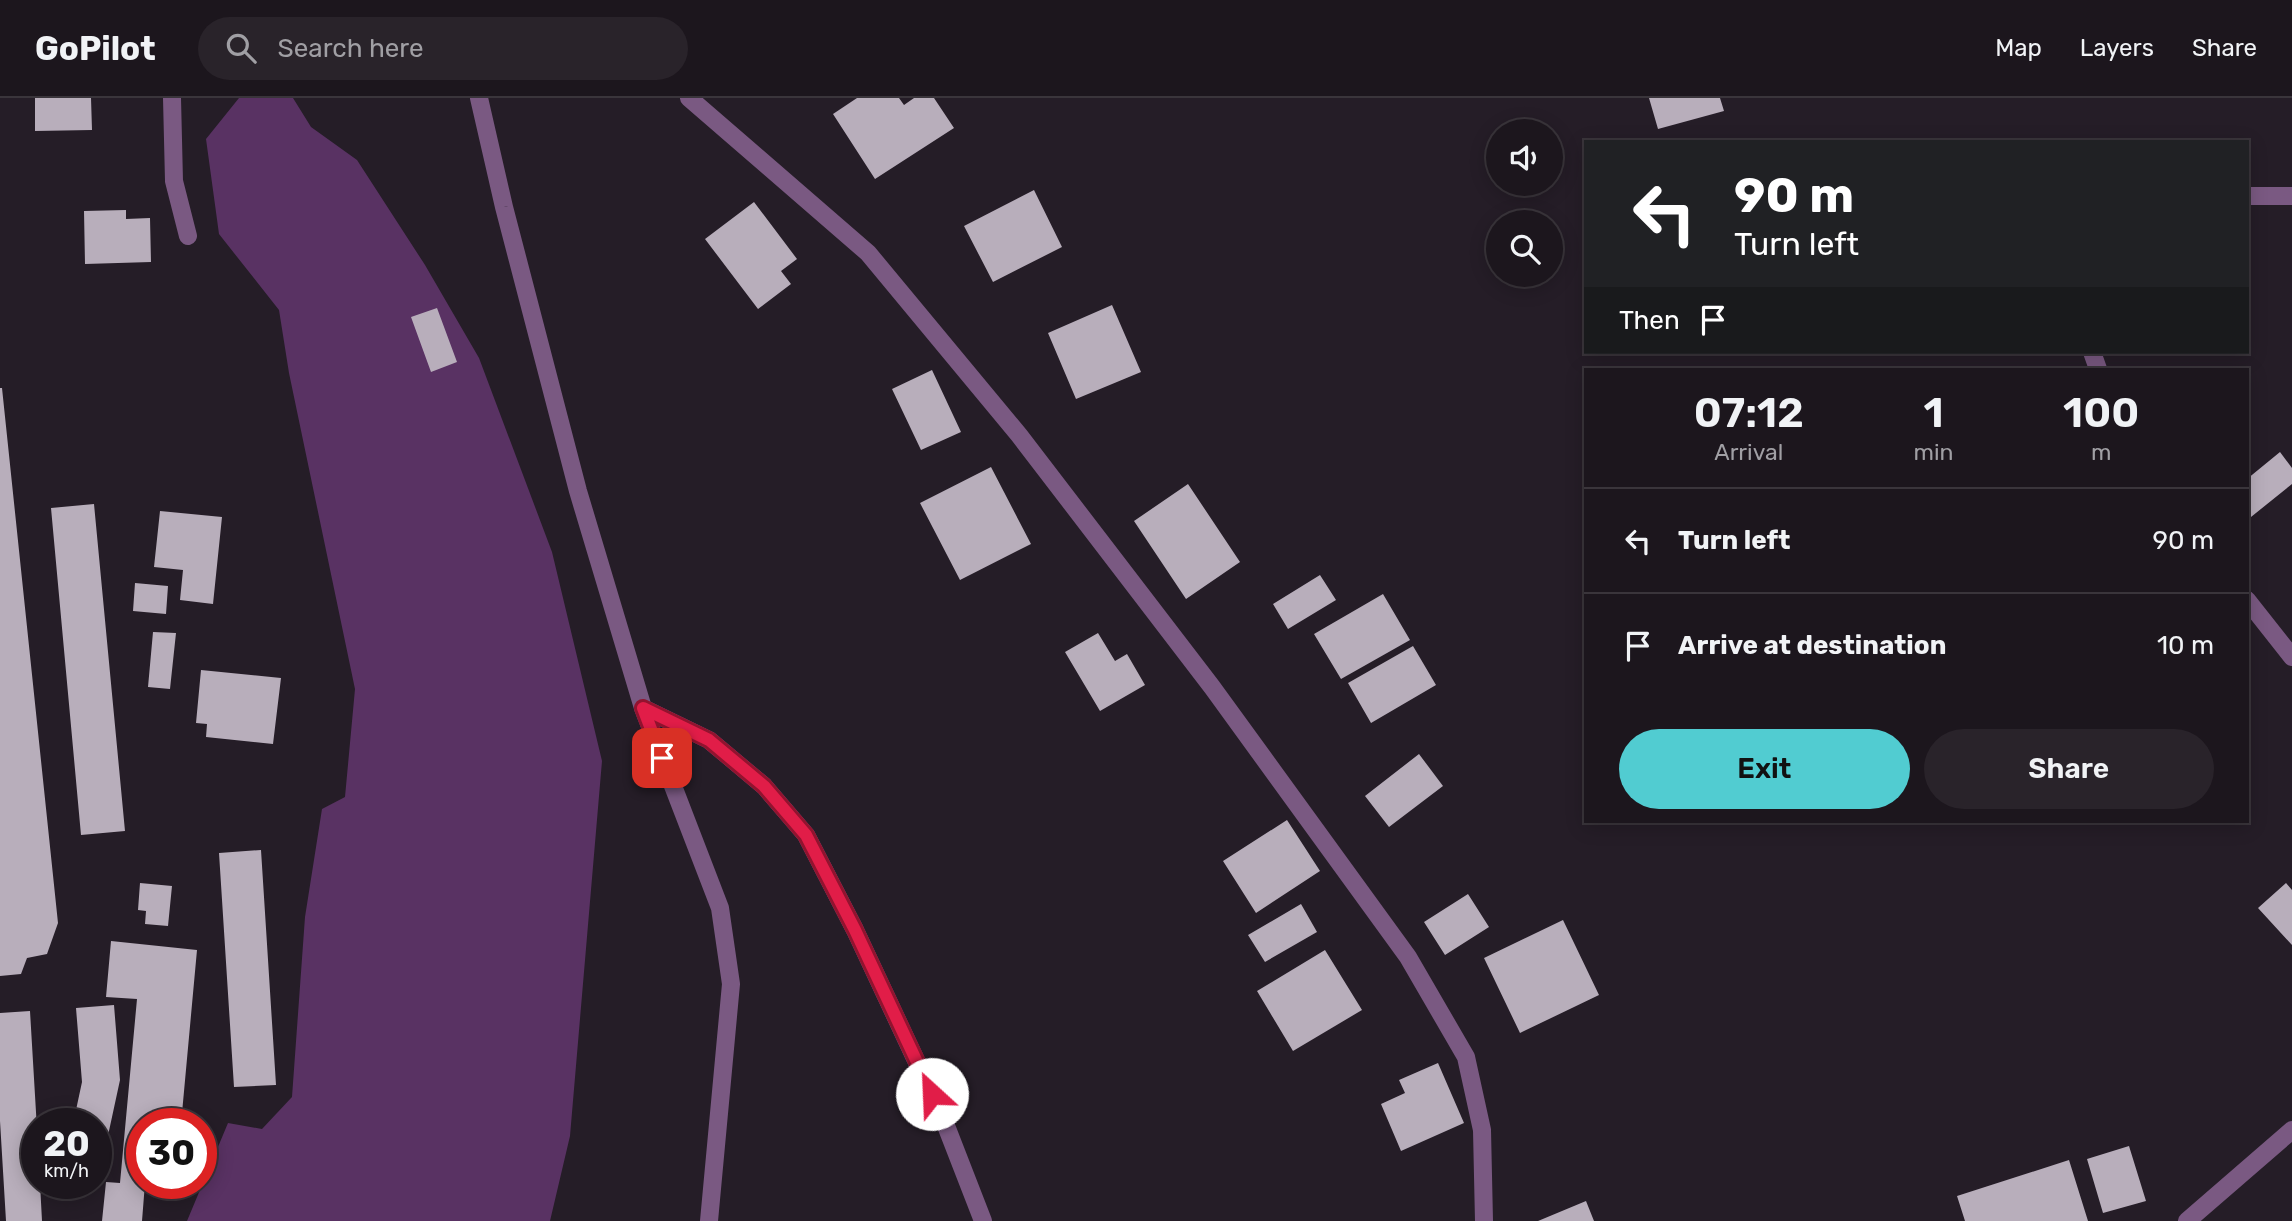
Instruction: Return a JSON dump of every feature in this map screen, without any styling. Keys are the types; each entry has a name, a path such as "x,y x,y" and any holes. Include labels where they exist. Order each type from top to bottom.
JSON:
{"street":[{"path":"172,98 174,181 188,236"},
{"path":"479,98 504,207 578,491 643,708 720,908 731,984 709,1221"},
{"path":"689,98 868,253 1028,446 1212,687 1400,946 1466,1057 1482,1130 1484,1221"},
{"path":"2249,196 2292,196"},
{"path":"2249,603 2292,657"},
{"path":"643,708 709,740 764,786 806,835 855,930 943,1118 983,1221"},
{"path":"2187,1221 2292,1130"}],"shaded area":[{"path":"239,98 293,98 311,127 357,160 425,265 479,358 552,552 602,761 570,1136 550,1221 187,1221 196,1199 217,1199 217,1149 228,1123 262,1129 292,1097 305,917 322,809 345,797 355,689 289,373 279,310 219,234 206,139"}],"building":[{"path":"35,98 91,98 92,130 35,131"},
{"path":"857,98 899,98 904,105 914,98 934,98 954,128 875,179 833,114"},
{"path":"1649,98 1720,98 1724,111 1658,129"},
{"path":"1034,190 1062,247 993,282 964,226"},
{"path":"754,202 797,259 781,271 791,284 758,309 705,239"},
{"path":"126,210 126,219 150,218 151,262 85,264 84,211"},
{"path":"1112,305 1141,372 1076,399 1048,333"},
{"path":"437,308 457,362 431,372 411,317"},
{"path":"932,370 961,432 921,450 892,389"},
{"path":"0,388 58,923 47,954 27,958 21,974 0,976"},
{"path":"2280,452 2292,468 2292,484 2251,517 2249,477"},
{"path":"991,467 1031,544 960,580 920,503"},
{"path":"1188,484 1240,562 1186,599 1134,521"},
{"path":"94,504 125,831 81,835 51,508"},
{"path":"160,511 222,517 213,604 180,600 183,570 154,567"},
{"path":"1320,575 1336,600 1288,629 1273,604"},
{"path":"135,583 168,586 166,614 133,611"},
{"path":"1383,594 1410,640 1341,679 1314,634"},
{"path":"153,632 176,633 170,689 148,687"},
{"path":"1098,633 1115,661 1127,654 1145,685 1100,711 1065,652"},
{"path":"1413,646 1436,685 1371,723 1348,683"},
{"path":"201,670 281,678 273,744 206,737 207,724 196,723"},
{"path":"1419,754 1443,786 1389,827 1365,796"},
{"path":"1287,820 1320,871 1256,913 1223,861"},
{"path":"261,850 276,1085 234,1087 219,853"},
{"path":"140,883 172,886 168,926 145,924 146,911 138,910"},
{"path":"2286,883 2292,890 2292,945 2258,908"},
{"path":"1468,894 1489,927 1445,955 1424,922"},
{"path":"1301,904 1317,932 1265,962 1248,935"},
{"path":"1563,920 1599,995 1520,1033 1484,958"},
{"path":"111,941 197,950 182,1108 127,1108 137,999 106,997"},
{"path":"1325,950 1362,1010 1293,1051 1257,991"},
{"path":"114,1005 120,1080 112,1117 112,1108 76,1108 82,1082 76,1008"},
{"path":"30,1011 36,1108 21,1108 21,1199 41,1199 42,1221 6,1221 0,1121 0,1013"},
{"path":"1438,1063 1464,1123 1401,1151 1381,1104 1405,1093 1399,1080"},
{"path":"126,1118 126,1199 144,1199 142,1221 102,1221 104,1199 112,1199 112,1182 120,1183"},
{"path":"2129,1146 2146,1201 2103,1213 2087,1159"},
{"path":"2069,1160 2088,1221 1965,1221 1957,1196"},
{"path":"1586,1201 1594,1221 1538,1221"}],"route":[{"path":"662,758 643,708 709,740 764,786 806,835 855,930 932,1094"}]}
